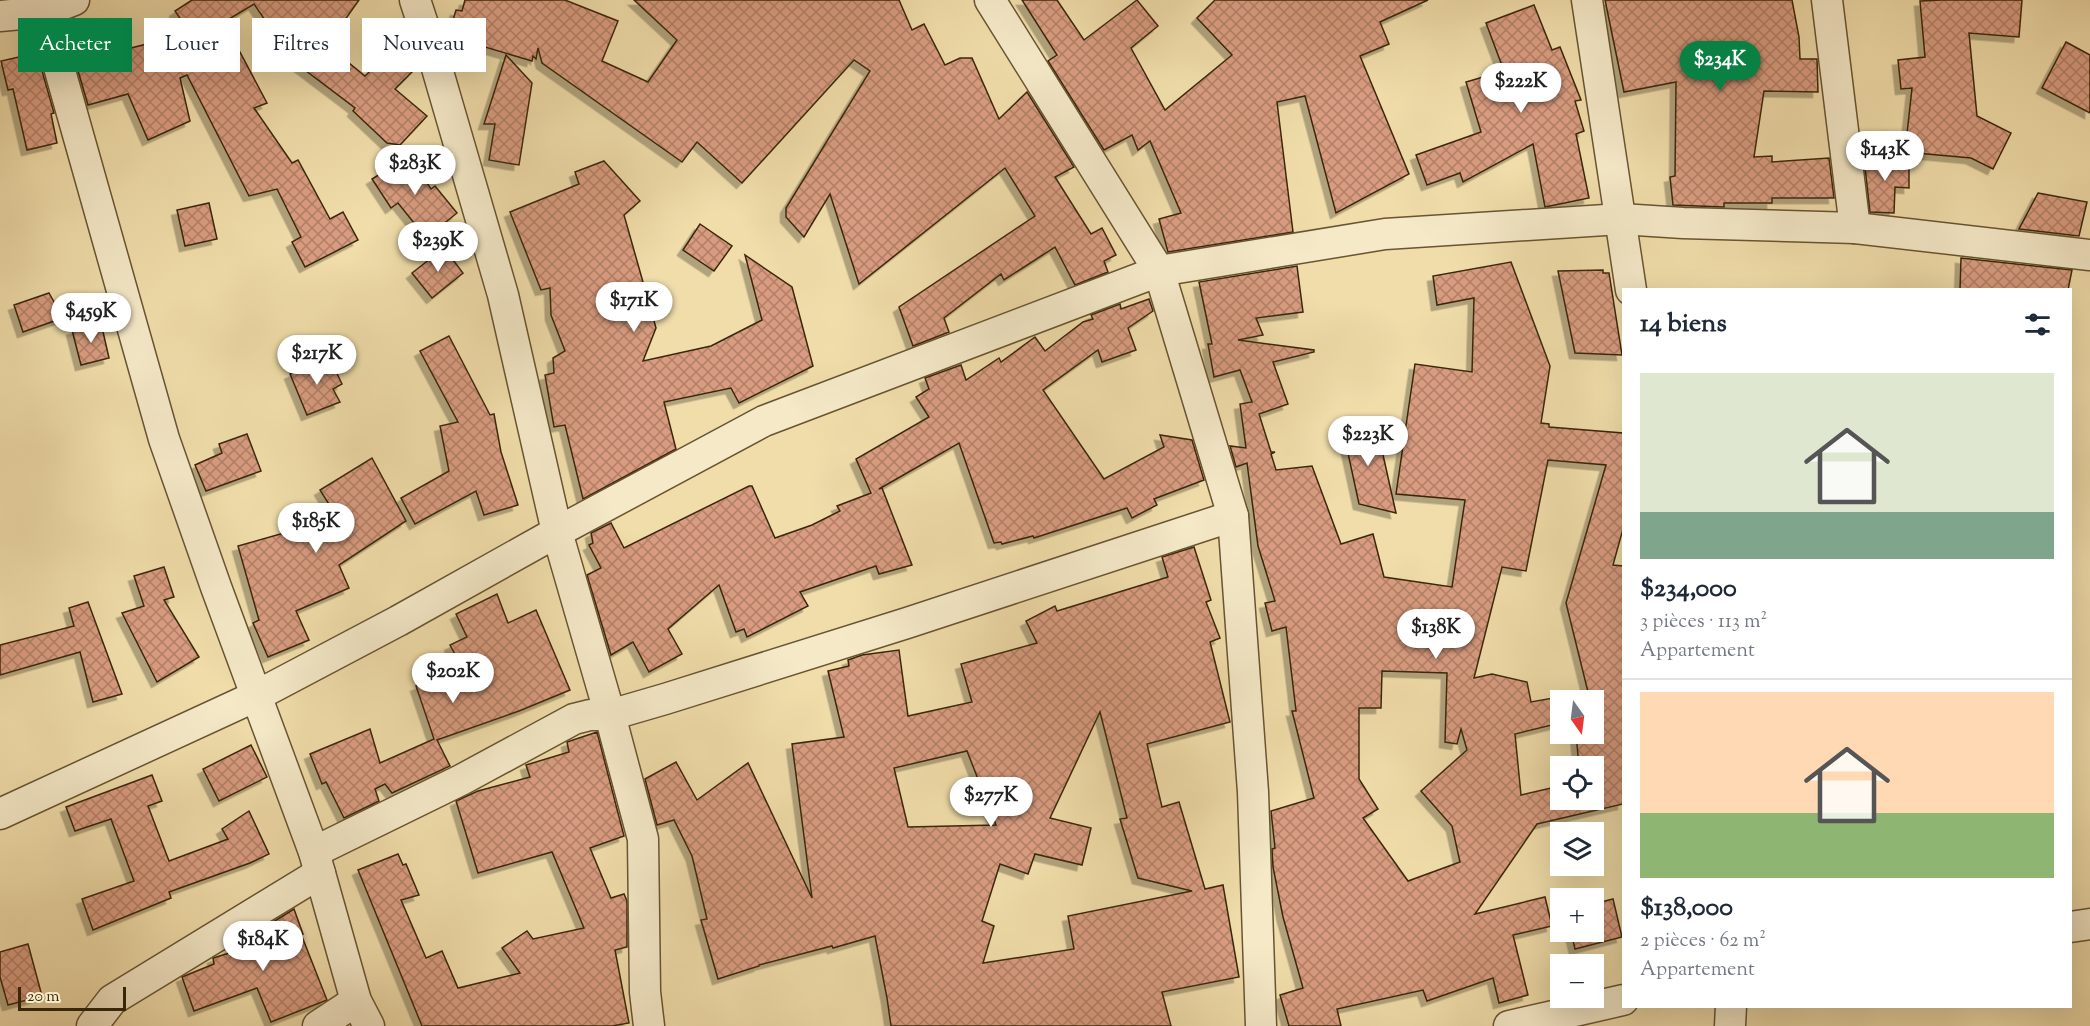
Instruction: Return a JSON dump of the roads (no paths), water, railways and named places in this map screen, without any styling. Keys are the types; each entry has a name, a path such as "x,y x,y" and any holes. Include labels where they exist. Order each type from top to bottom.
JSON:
{"street":[{"path":"0,16 74,0"},
{"path":"415,0 503,295 557,531 610,715 642,839 645,992 650,1026"},
{"path":"990,0 1159,271 1233,516 1253,792 1261,1026"},
{"path":"1587,0 1631,288"},
{"path":"1827,0 1855,228"},
{"path":"41,6 164,439 317,862 363,1014 318,1026"},
{"path":"0,814 256,696 398,621 557,531 764,421 1159,271 1385,234 1621,219 1855,228 2090,255"},
{"path":"92,1026 112,1000 317,862 574,719 590,715 610,715 907,624 1233,516"},
{"path":"2072,927 2090,924"},
{"path":"1509,1026 1622,999"},
{"path":"1730,1026 1731,1008"}]}
